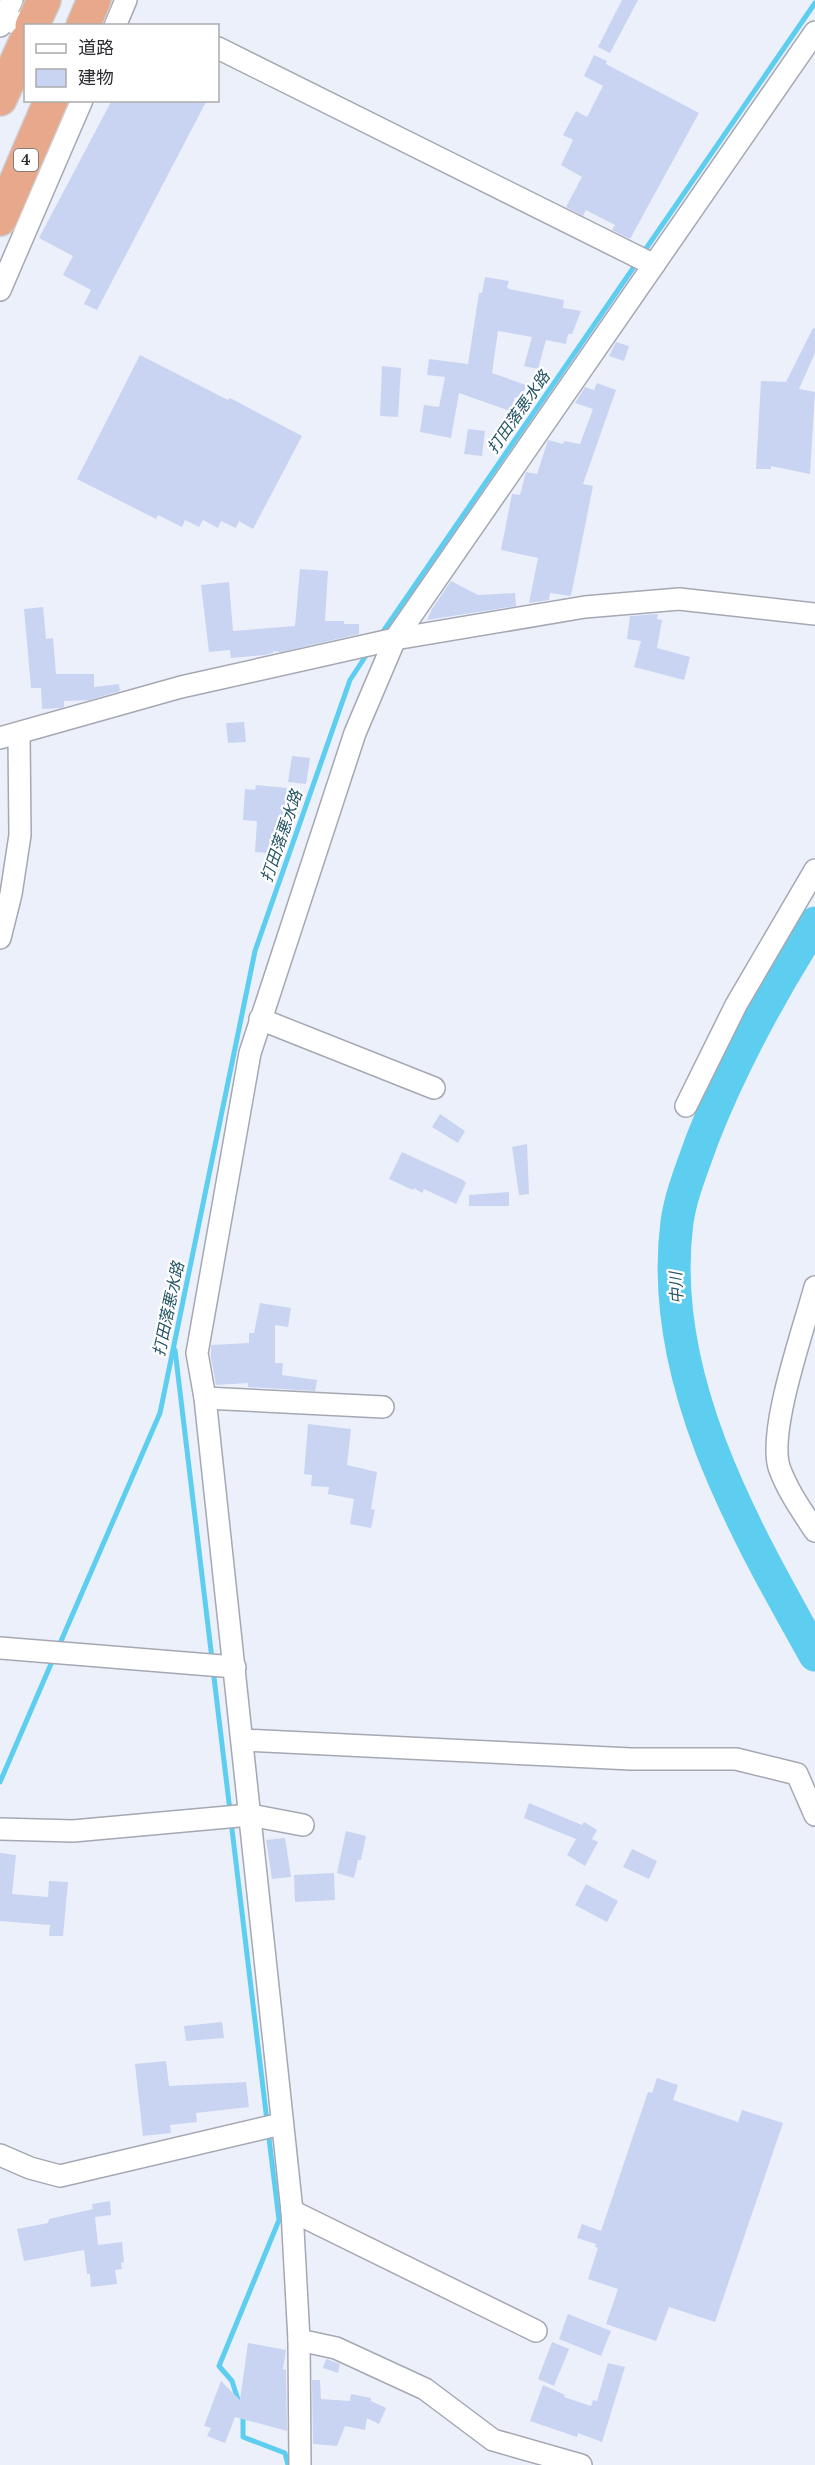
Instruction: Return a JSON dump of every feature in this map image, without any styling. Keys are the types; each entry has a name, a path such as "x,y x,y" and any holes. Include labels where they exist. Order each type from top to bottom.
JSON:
{"highway":[{"path":"0,99 20,23"},
{"name":"4","path":"0,219 50,102"}],"street":[{"path":"12,0 20,23"},
{"path":"94,20 126,0"},
{"path":"300,2465 299,2340 292,2211 281,2124 235,1667 205,1398 197,1353 250,1053 355,733 395,639 815,32"},
{"path":"219,48 654,265"},
{"path":"0,290 81,102"},
{"path":"0,938 11,894 20,835 9,736 181,687 395,639 585,606 679,599 815,614"},
{"path":"686,1106 736,1005 815,870"},
{"path":"260,1020 434,1088"},
{"path":"815,1287 782,1408 777,1437 779,1465 793,1497 815,1531"},
{"path":"205,1398 383,1407"},
{"path":"0,1647 235,1667"},
{"path":"242,1740 631,1758 736,1759 797,1774 815,1815"},
{"path":"0,1829 73,1832 250,1815 303,1825"},
{"path":"0,2155 30,2168 60,2176 281,2124"},
{"path":"292,2211 536,2331"},
{"path":"299,2340 336,2348 425,2389 493,2440 581,2465"}],"building":[{"path":"622,0 638,0 610,53 598,47"},
{"path":"594,55 607,61 606,64 699,113 630,239 612,230 615,225 586,210 583,216 566,207 582,177 561,165 573,140 563,135 576,111 587,117 603,86 584,76"},
{"path":"111,102 206,102 97,310 84,304 91,290 63,275 73,256 39,238"},
{"path":"485,277 509,281 507,287 509,289 564,300 563,308 581,311 572,334 568,334 566,344 546,340 538,369 524,366 532,337 498,331 492,373 526,385 521,399 515,397 510,411 459,393 451,438 420,432 424,405 439,407 445,377 427,375 429,359 468,364 479,293 482,293"},
{"path":"813,328 815,329 815,353 799,389 815,392 810,474 771,466 771,469 756,469 761,381 786,382"},
{"path":"616,342 629,346 624,361 609,356"},
{"path":"140,355 302,436 253,529 239,521 236,528 221,521 218,528 203,520 199,527 185,520 182,527 158,515 156,519 77,479"},
{"path":"382,366 401,368 398,417 380,416"},
{"path":"597,383 616,390 583,484 593,486 571,596 550,593 549,600 529,603 538,558 501,550 512,494 520,495 526,472 537,474 548,440 563,444 564,441 580,444 593,409 575,403 585,387 594,390"},
{"path":"468,429 485,431 482,456 464,454"},
{"path":"300,569 328,571 325,621 359,624 359,634 281,652 273,651 273,653 264,655 231,658 230,650 209,652 201,585 229,582 233,631 295,626"},
{"path":"451,581 478,595 515,593 516,606 427,620"},
{"path":"43,607 46,639 53,638 56,674 94,674 94,687 119,684 120,691 89,700 64,701 64,707 60,708 42,709 41,688 31,688 24,609"},
{"path":"658,614 657,619 662,620 657,648 690,657 684,680 634,667 641,641 627,639 630,616"},
{"path":"244,722 246,742 228,743 226,723"},
{"path":"292,756 310,758 306,784 288,782"},
{"path":"256,785 287,788 281,854 255,852 257,821 243,820 245,789 255,790"},
{"path":"440,1114 465,1131 458,1143 432,1127"},
{"path":"527,1144 529,1194 519,1195 512,1147"},
{"path":"402,1152 463,1180 466,1183 456,1204 424,1189 422,1193 389,1179"},
{"path":"509,1192 509,1206 469,1206 469,1195"},
{"path":"260,1303 291,1308 288,1327 275,1325 275,1363 283,1363 282,1375 317,1380 315,1391 248,1387 248,1383 216,1385 211,1345 249,1343 249,1333 254,1333"},
{"path":"308,1424 351,1429 347,1465 377,1472 371,1509 375,1510 371,1528 350,1524 354,1499 328,1494 329,1487 311,1486 312,1475 304,1474"},
{"path":"529,1803 582,1825 584,1822 597,1830 592,1839 598,1842 585,1866 567,1855 576,1839 524,1818"},
{"path":"346,1831 366,1836 354,1878 337,1873"},
{"path":"285,1838 291,1877 272,1879 266,1840"},
{"path":"632,1849 657,1861 649,1879 623,1867"},
{"path":"0,1853 16,1855 12,1894 48,1897 49,1881 68,1882 63,1936 49,1936 50,1925 0,1921"},
{"path":"334,1873 335,1900 295,1902 294,1875"},
{"path":"586,1884 618,1901 607,1922 575,1905"},
{"path":"222,2022 224,2038 186,2041 184,2026"},
{"path":"166,2061 169,2086 246,2082 249,2107 196,2113 197,2122 170,2125 171,2133 143,2136 135,2064"},
{"path":"657,2078 678,2085 673,2100 738,2122 742,2110 783,2123 715,2322 669,2307 656,2341 606,2324 618,2289 588,2279 598,2248 595,2247 596,2244 577,2238 582,2224 601,2231 648,2092 652,2093"},
{"path":"110,2201 111,2215 95,2217 98,2245 122,2242 124,2262 121,2263 122,2269 115,2270 117,2284 91,2287 84,2250 24,2261 17,2229 48,2223 49,2219 93,2209 92,2204"},
{"path":"568,2314 611,2331 601,2356 559,2339"},
{"path":"552,2342 569,2349 554,2386 538,2379"},
{"path":"248,2343 286,2350 283,2369 286,2370 287,2431 235,2417 225,2443 207,2436 211,2428 204,2426 221,2381 240,2400"},
{"path":"326,2359 340,2364 338,2373 323,2368"},
{"path":"608,2363 625,2367 602,2442 578,2433 577,2437 530,2421 543,2385 565,2395 564,2397 591,2406 593,2400 597,2401"},
{"path":"312,2380 320,2380 321,2399 350,2401 351,2394 371,2398 371,2401 386,2408 379,2424 367,2418 365,2430 345,2426 337,2446 313,2444"}],"waterway":[{"name":"打田落悪水路","path":"643,253 815,3"},
{"name":"打田落悪水路","path":"380,636 638,261"},
{"name":"打田落悪水路","path":"58,1648 160,1413 255,951 350,680 369,651"},
{"name":"中川","path":"815,923 753,1028 702,1140 679,1212 674,1279 680,1336 693,1392 711,1447 760,1554 815,1655"},
{"path":"175,1350 212,1659"},
{"name":"打田落悪水路","path":"0,1782 54,1657"},
{"path":"213,1669 230,1811"},
{"path":"231,1821 267,2121"},
{"path":"239,2403 232,2381 219,2366 279,2220 268,2130"},
{"path":"243,2415 243,2437 285,2453 288,2465"}]}
